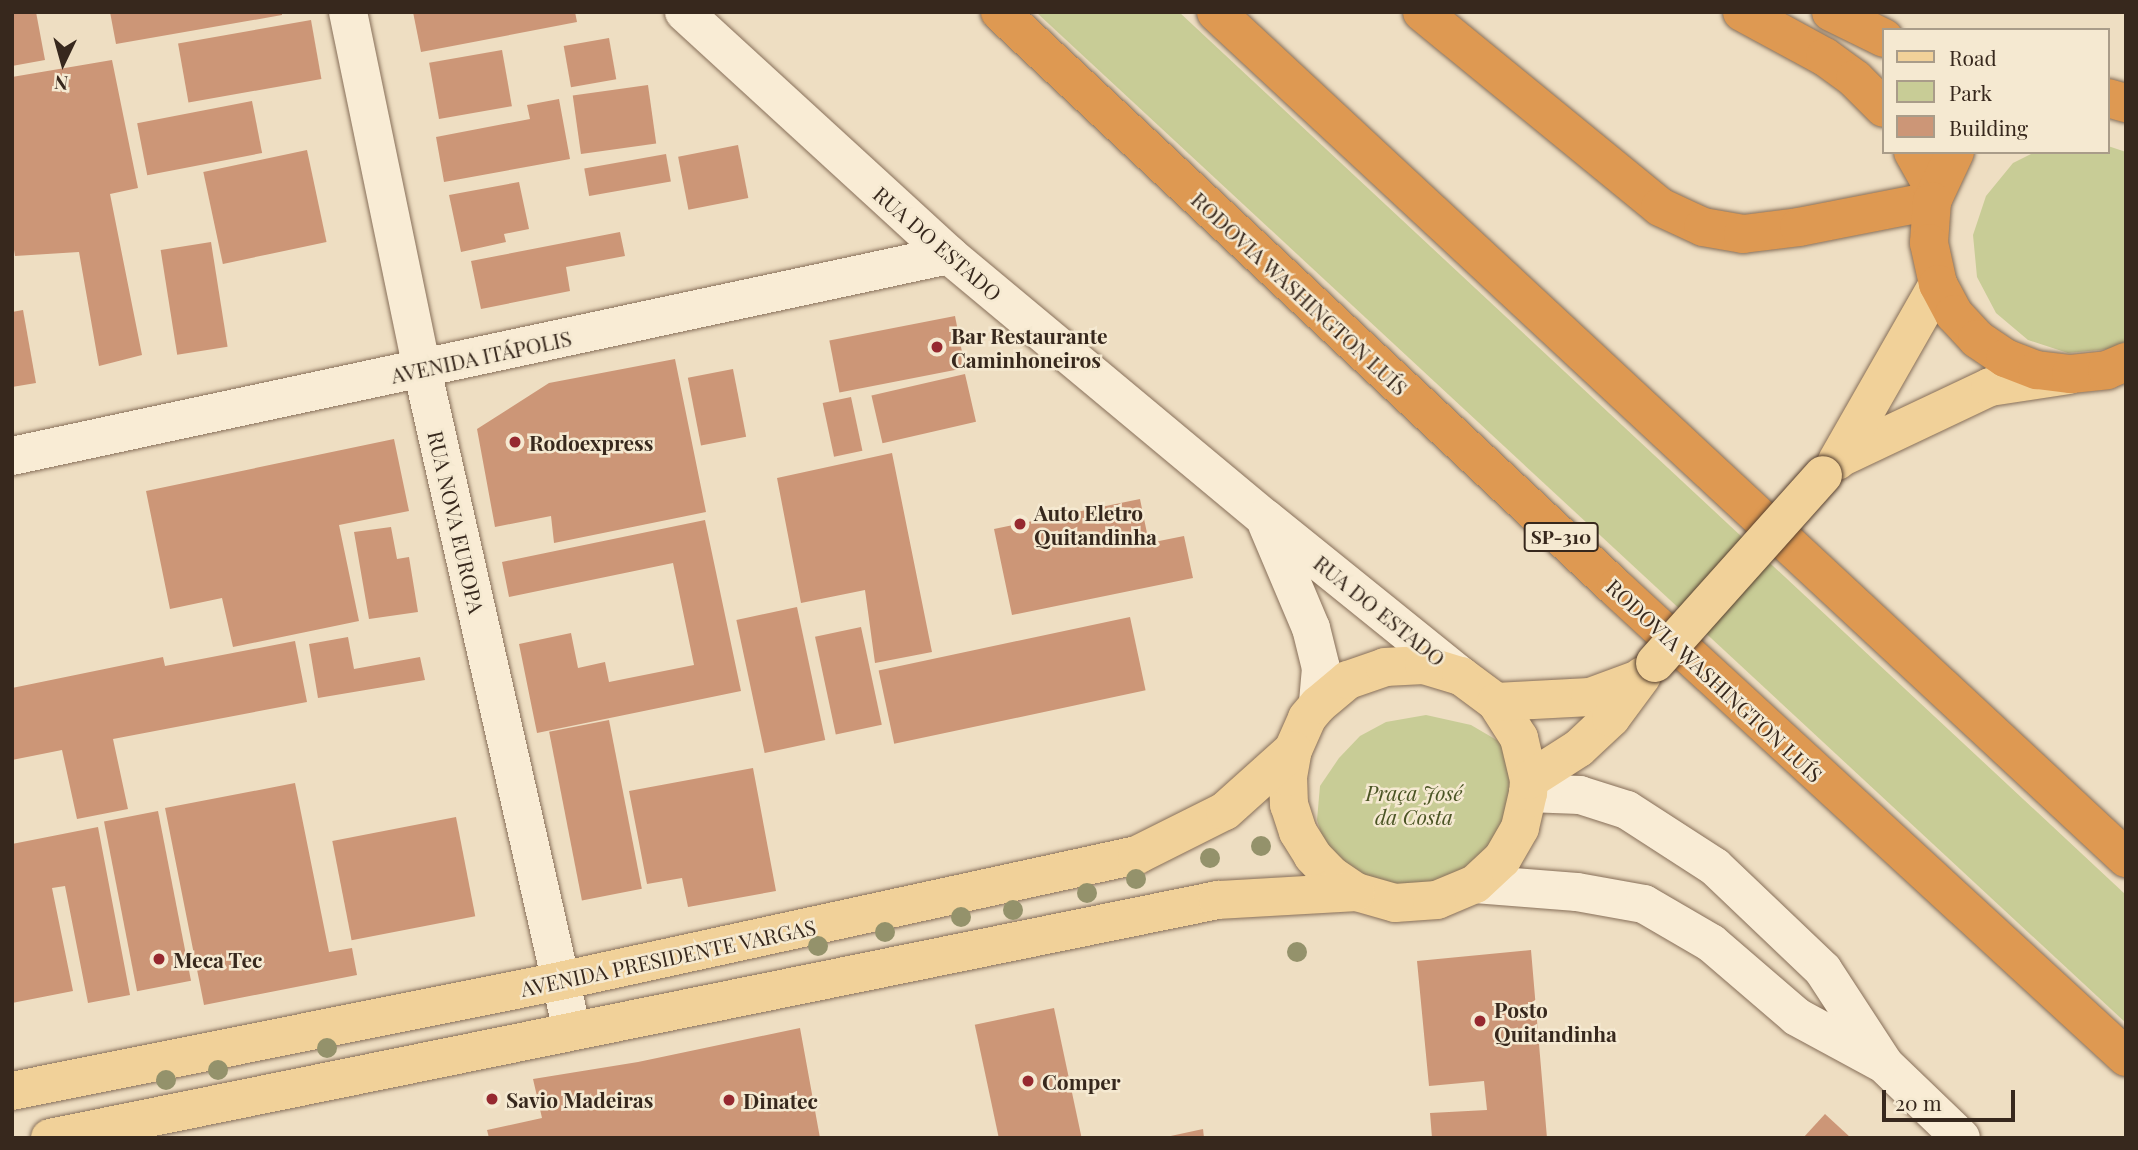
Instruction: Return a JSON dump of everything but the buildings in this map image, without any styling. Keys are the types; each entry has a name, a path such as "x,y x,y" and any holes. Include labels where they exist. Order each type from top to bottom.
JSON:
{"highway":[{"name":"RODOVIA WASHINGTON LUÍS","path":"1000,12 1616,588 2126,1057"},
{"path":"1216,12 2126,858"},
{"path":"1422,12 1660,207 1703,227 1743,234 1754,233 1934,196"},
{"path":"1742,12 1825,57 1855,79 1882,106"},
{"path":"1830,12 1882,37"},
{"path":"1914,154 1934,196"},
{"path":"1954,154 1934,196 1929,243 1938,284 1954,314 1977,339 2005,358 2037,370 2071,374 2107,370 2126,362"}],"main road":[{"path":"1529,786 1579,748 1611,718 1647,671 1833,466 1938,284"},
{"path":"1833,466 1990,387 2071,374"},
{"path":"1424,665 1461,677 1496,702 1519,738 1529,786 1520,828 1502,859 1475,884 1437,900 1395,903 1356,891 1332,876 1312,856 1298,832 1289,805 1288,777 1293,750 1303,726 1318,705 1348,680 1385,667 1424,665"},
{"path":"1496,702 1590,697 1647,671"},
{"name":"AVENIDA PRESIDENTE VARGAS","path":"12,1091 560,981 1137,855 1225,811 1293,750"},
{"path":"50,1138 1218,900 1356,891"}],"street":[{"name":"RUA NOVA EUROPA","path":"348,12 422,369 572,1031"},
{"name":"RUA DO ESTADO","path":"684,12 949,255 1461,677"},
{"name":"AVENIDA ITÁPOLIS","path":"12,456 949,255"},
{"name":"RUA DO ESTADO","path":"1265,518 1311,628 1321,668 1318,705"},
{"path":"1529,786 1580,795 1627,810 1715,867 1823,970 1885,1065 1961,1138"},
{"path":"1475,884 1577,892 1644,904 1711,943 1797,1017 1885,1065"}],"green space":[{"path":"1036,12 1179,12 2126,895 2126,1023"},
{"path":"2110,147 2126,152 2126,341 2109,349 2068,353 2028,340 1996,313 1977,277 1973,235 1986,196 2013,163 2031,154 2110,154"},
{"name":"Praça José da Costa","path":"1426,715 1471,725 1500,742 1514,766 1515,821 1469,875 1395,892 1329,858 1317,820 1320,786 1339,758 1360,736 1386,722"}],"place":[{"name":"Bar Restaurante Caminhoneiros","path":"937,347"},
{"name":"Rodoexpress","path":"515,442"},
{"name":"Auto Eletro Quitandinha","path":"1020,524"},
{"name":"Meca Tec","path":"159,959"},
{"name":"Posto Quitandinha","path":"1480,1021"},
{"name":"Comper","path":"1028,1081"},
{"name":"Savio Madeiras","path":"492,1099"},
{"name":"Dinatec","path":"729,1100"}]}
